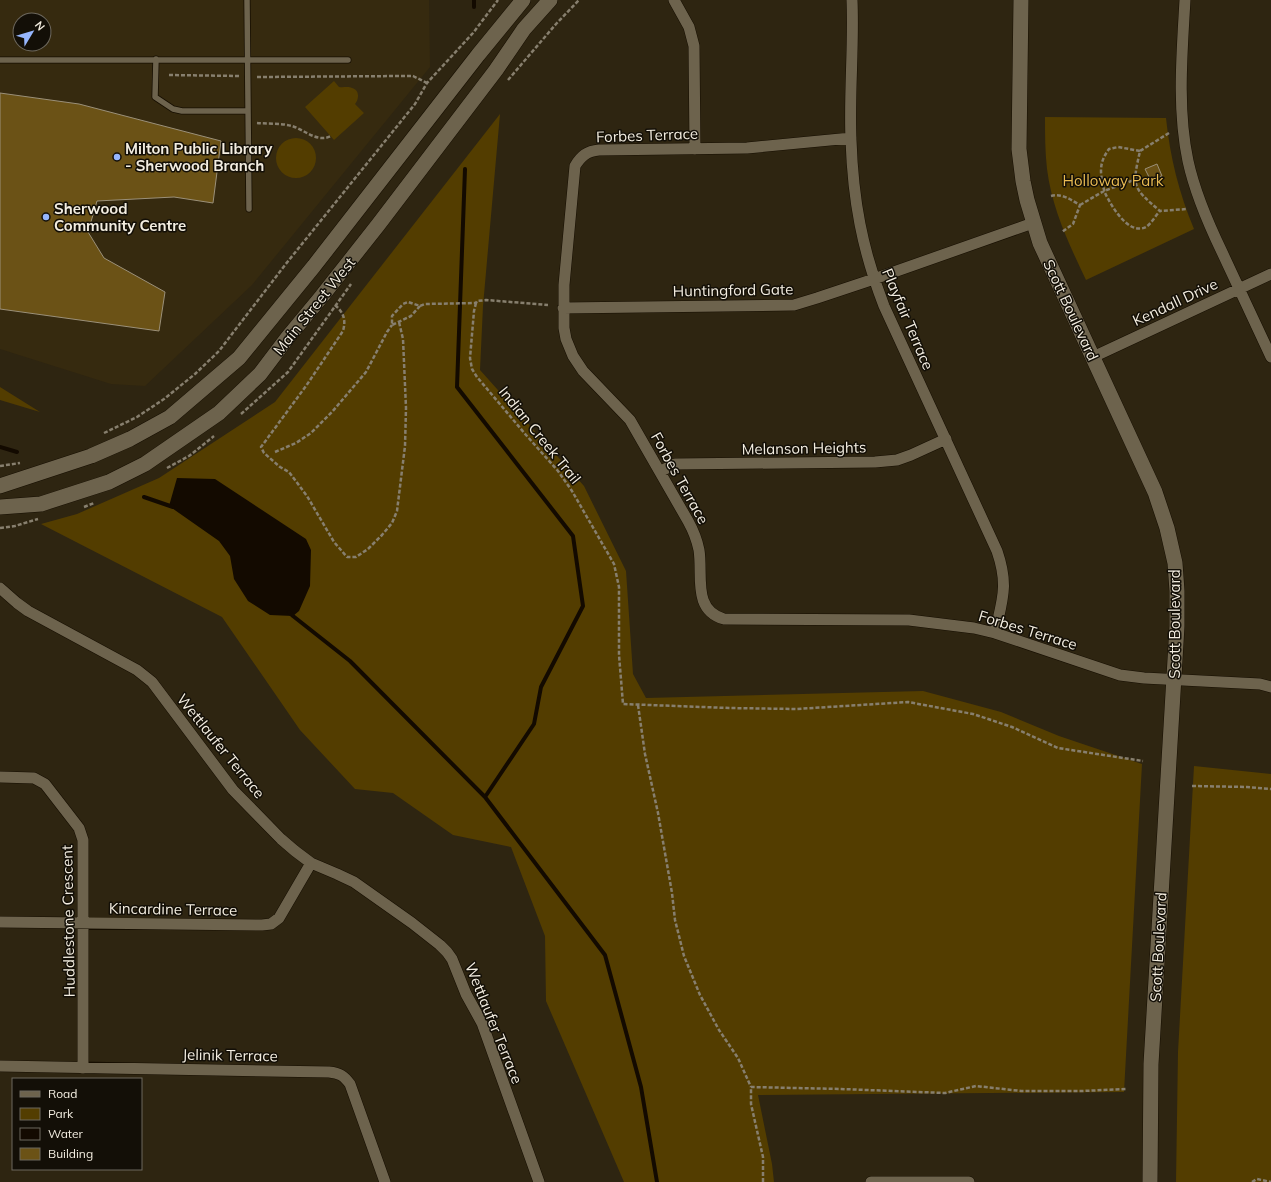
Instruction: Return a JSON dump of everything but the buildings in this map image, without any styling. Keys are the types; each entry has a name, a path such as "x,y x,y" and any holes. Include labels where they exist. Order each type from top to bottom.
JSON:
{"main road":[{"name":"Main Street West","path":"0,486 91,456 130,439 170,417 239,358 314,266 478,55 523,0"},
{"name":"Main Street West","path":"0,507 41,504 109,482 145,464 219,413 260,374 496,70 524,30 550,0"},
{"name":"Scott Boulevard","path":"1021,0 1020,149 1023,181 1033,223 1040,242 1092,357 1155,492 1168,528 1175,563 1177,591 1174,680 1152,1064 1150,1182"}],"street":[{"path":"674,0 689,27 694,46 695,149"},
{"name":"Playfair Terrace","path":"852,0 851,138 852,169 858,221 874,279 884,306 946,439 1001,563 1004,588 995,633"},
{"path":"1185,0 1182,44 1182,120 1188,161 1194,184 1209,223 1271,357"},
{"name":"Forbes Terrace","path":"851,138 747,148 592,150 581,157 575,166 564,285 563,308 566,340 573,356 583,371 630,420 688,521 696,538 702,598 708,610 718,617 732,620 909,620 974,628 995,633 1116,674 1144,678 1260,684 1271,687"},
{"name":"Huntingford Gate","path":"563,308 794,305 874,279 1033,223"},
{"name":"Kendall Drive","path":"1092,357 1271,274"},
{"name":"Melanson Heights","path":"661,472 675,464 882,462 897,460 911,455 946,439"},
{"name":"Wettlaufer Terrace","path":"0,588 17,603 28,610 137,670 152,682 233,790 281,839 312,863 354,882 440,945 452,959 466,994 482,1023 539,1182"},
{"name":"Huddlestone Crescent","path":"0,777 34,778 45,784 80,828 84,853 83,1068"},
{"name":"Kincardine Terrace","path":"0,922 271,924 279,918 312,863"},
{"name":"Jelinik Terrace","path":"0,1066 338,1073 343,1075 350,1084 385,1182"},
{"path":"871,1182 969,1182"}],"lane":[{"path":"247,0 249,209"},
{"path":"156,59 155,97 173,109 182,111 248,111"},
{"path":"0,60 348,60"}],"path":[{"path":"104,433 137,417 164,399 195,374 219,351 285,265 415,104 428,84 473,33 498,0"},
{"path":"169,75 248,77 414,76 428,84"},
{"path":"248,123 291,126 317,137 324,138 331,136"},
{"path":"1169,133 1140,151 1118,146 1109,149 1103,158 1101,171 1104,191 1124,222 1130,227 1138,229 1146,227 1160,211 1187,209"},
{"path":"1140,151 1134,180 1137,189 1160,211"},
{"path":"1062,232 1074,224 1080,205 1104,191 1134,180"},
{"path":"1051,196 1056,195 1068,198 1080,205"},
{"path":"322,296 340,309 345,321 343,331 306,386 261,446 264,453 280,467 289,472 307,496 334,542 347,556 356,557 368,550 392,523 398,511 405,446 406,408 403,339 399,322"},
{"path":"275,452 304,438 332,412 366,372 392,325 411,316 420,306 425,304 476,303 477,301 486,300 548,305"},
{"path":"392,325 392,316 403,304 408,302 420,306"},
{"name":"Indian Creek Trail","path":"476,303 470,358 472,368 477,377 558,470 572,491 614,564 619,587 619,655 623,704 638,705"},
{"path":"0,466 25,462"},
{"path":"763,1182 763,1157 750,1104 751,1087 738,1058 719,1030 700,995 684,956 675,920 672,893 638,705 796,709 908,702 973,714 1012,727 1058,748 1143,761"},
{"path":"1192,786 1271,789"},
{"path":"751,1087 841,1088 945,1093 976,1086 1021,1091 1126,1089"},
{"path":"1252,1182 1257,1179 1271,1182"}],"shaded area":[{"path":"0,0 429,0 430,67 252,285 145,386 111,384 0,349"}],"green space":[{"path":"334,81 339,87 350,87 355,89 358,93 358,97 355,104 364,113 334,140 305,107"},
{"path":"500,114 483,306 480,370 584,486 626,571 633,674 646,698 923,691 1001,712 1059,736 1142,764 1124,1092 758,1095 772,1164 774,1182 624,1182 546,1001 545,936 511,847 453,835 393,793 355,789 300,730 222,617 41,524 77,514 159,478 275,402"},
{"name":"Holloway Park","path":"1045,117 1166,118 1176,175 1194,229 1086,280 1057,212 1049,184 1046,163"},
{"path":"300,138 307,141 313,147 316,158 315,166 307,175 300,178 292,178 285,175 277,166 276,154 279,147 288,139"},
{"path":"0,387 40,412 0,400"},
{"path":"1194,766 1271,774 1271,1182 1176,1182 1178,1052"}],"water":[{"path":"177,478 215,479 306,539 311,550 310,586 299,611 293,616 270,615 248,601 234,579 230,556 219,541 169,506"}],"waterway":[{"path":"474,0 474,7"},
{"path":"465,169 457,387 573,536 583,606 541,687 534,724 485,797"},
{"path":"0,447 17,452"},
{"path":"144,497 173,507"},
{"path":"289,612 350,661 485,797 605,955 641,1087 657,1182"}],"place":[{"name":"Milton Public Library - Sherwood Branch","path":"117,157"},
{"name":"Sherwood Community Centre","path":"46,217"}]}
